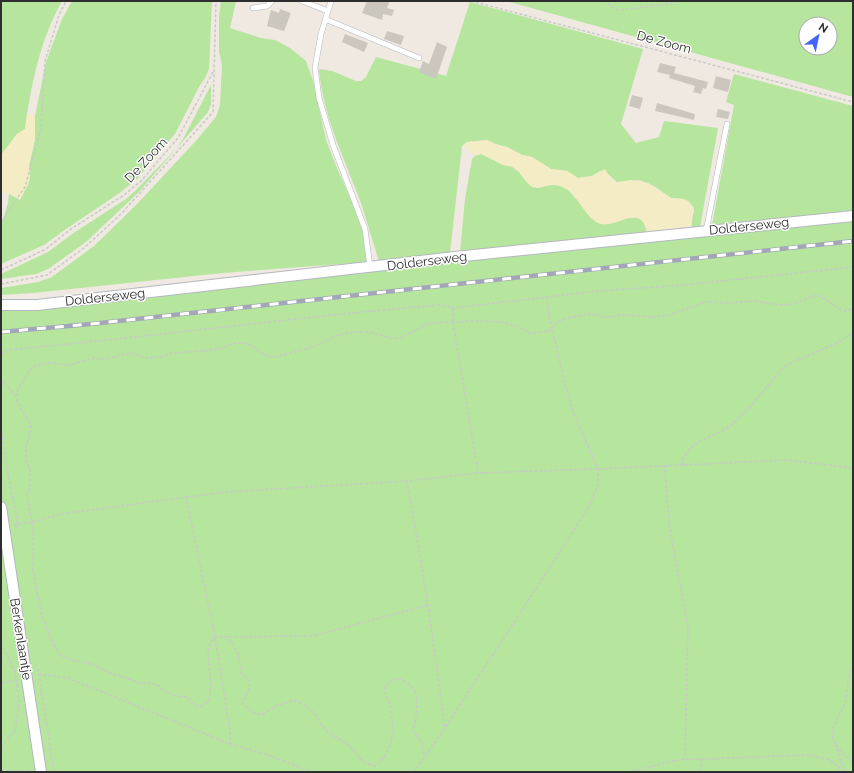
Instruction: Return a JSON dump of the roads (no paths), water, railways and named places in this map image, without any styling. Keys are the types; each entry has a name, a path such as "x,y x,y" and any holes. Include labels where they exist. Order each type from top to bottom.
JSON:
{"street":[{"name":"Dolderseweg","path":"1,305 37,305 455,257 853,216"},
{"name":"Berkenlaantje","path":"1,507 41,772"}],"lane":[{"path":"253,8 267,6 272,1"},
{"path":"302,1 328,11"},
{"path":"331,1 325,19 315,68 319,98 333,145 365,229 370,267"},
{"path":"325,19 419,58"},
{"path":"706,231 727,124"}],"railway":[{"path":"1,332 91,324 853,241"}]}
